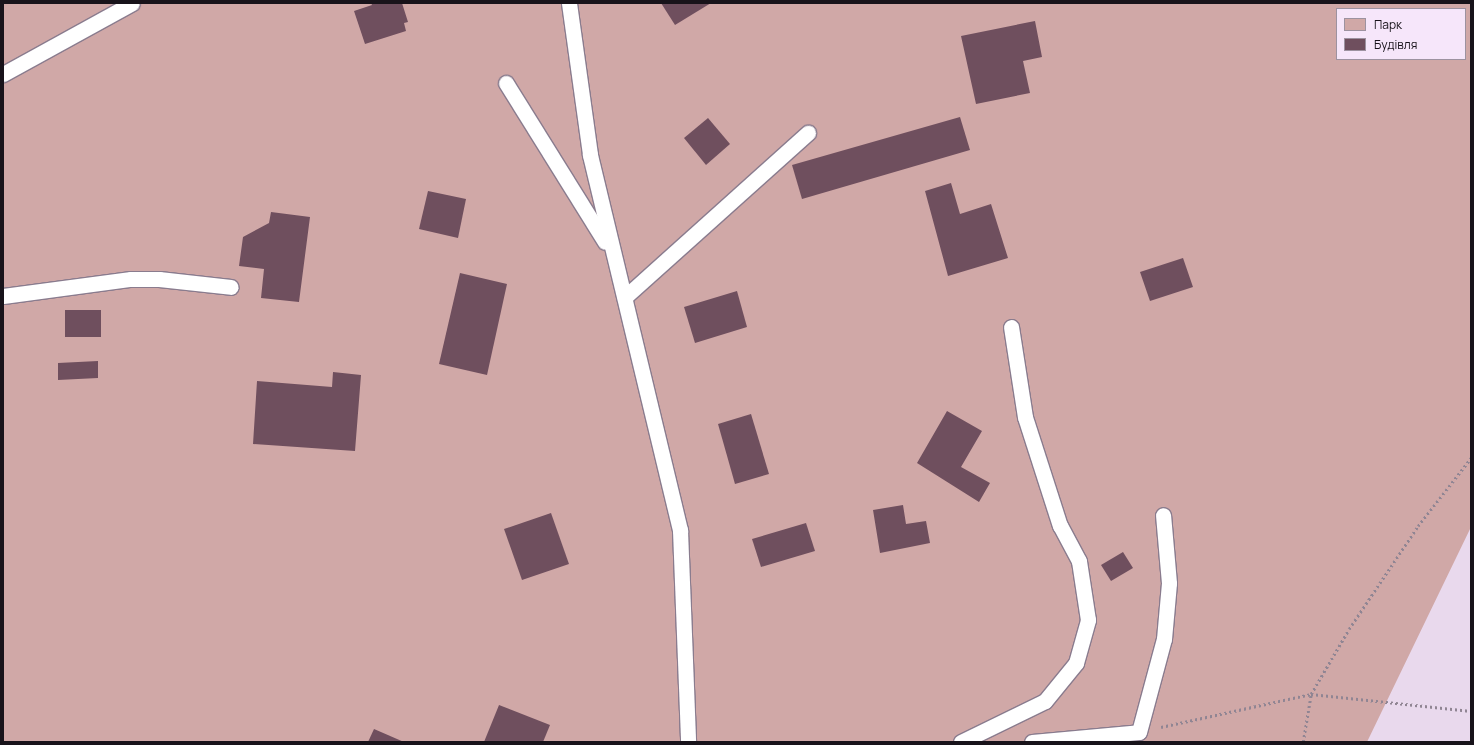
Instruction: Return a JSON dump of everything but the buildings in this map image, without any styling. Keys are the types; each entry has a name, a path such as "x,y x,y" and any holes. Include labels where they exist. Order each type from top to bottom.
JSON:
{"lane":[{"path":"3,74 132,3"},
{"path":"569,3 590,155 612,253 680,530 688,742"},
{"path":"506,83 612,253"},
{"path":"624,297 808,133"},
{"path":"3,296 131,279 159,279 231,287"},
{"path":"961,742 1045,701 1076,663 1088,620 1079,560 1060,526 1024,417 1011,327"},
{"path":"1032,742 1139,732 1164,639 1169,583 1163,515"}],"path":[{"path":"1303,742 1311,694 1349,629 1418,526 1471,458"},
{"path":"1139,732 1311,694 1471,711"}],"green space":[{"path":"3,3 1471,3 1471,527 1367,742 3,742"}]}
